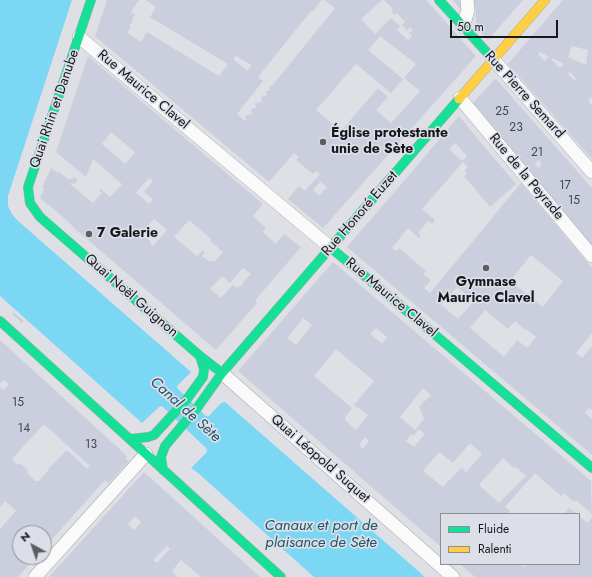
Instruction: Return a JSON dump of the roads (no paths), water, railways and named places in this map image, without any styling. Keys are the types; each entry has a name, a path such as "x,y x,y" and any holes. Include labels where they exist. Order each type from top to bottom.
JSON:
{"main road":[{"name":"Quai Rhin et Danube","path":"40,217 30,203 28,188 91,0"},
{"name":"Rue Pierre Semard","path":"440,0 493,60"},
{"name":"Rue Honoré Euzet","path":"163,470 161,457 165,446 197,408 222,374 545,0"},
{"name":"Quai Noël Guignon","path":"40,217 222,374"},
{"name":"Rue Maurice Clavel","path":"331,248 592,468"},
{"path":"0,321 281,577"},
{"path":"130,439 148,438 154,435 187,399 203,377 204,369 200,356"}],"street":[{"path":"463,27 468,10 467,0"},
{"name":"Rue Maurice Clavel","path":"79,37 331,248"},
{"name":"Rue Pierre Semard","path":"493,60 592,172"},
{"name":"Rue de la Peyrade","path":"460,98 592,256"},
{"name":"Quai Léopold Suquet","path":"222,374 453,577"},
{"path":"35,577 146,454"}],"water":[{"name":"Canaux et port de plaisance de Sète","path":"0,0 72,0 8,196 8,206 12,214 191,372 177,386 177,388 206,416 209,416 221,403 225,402 425,577 314,577 191,468 206,453 206,448 163,407 159,407 142,423 0,296"}],"place":[{"name":"Église protestante unie de Sète","path":"323,142"},
{"name":"7 Galerie","path":"89,234"},
{"name":"Gymnase Maurice Clavel","path":"486,268"}],"water label":[{"name":"Canal de Sète","path":"185,410"}]}
